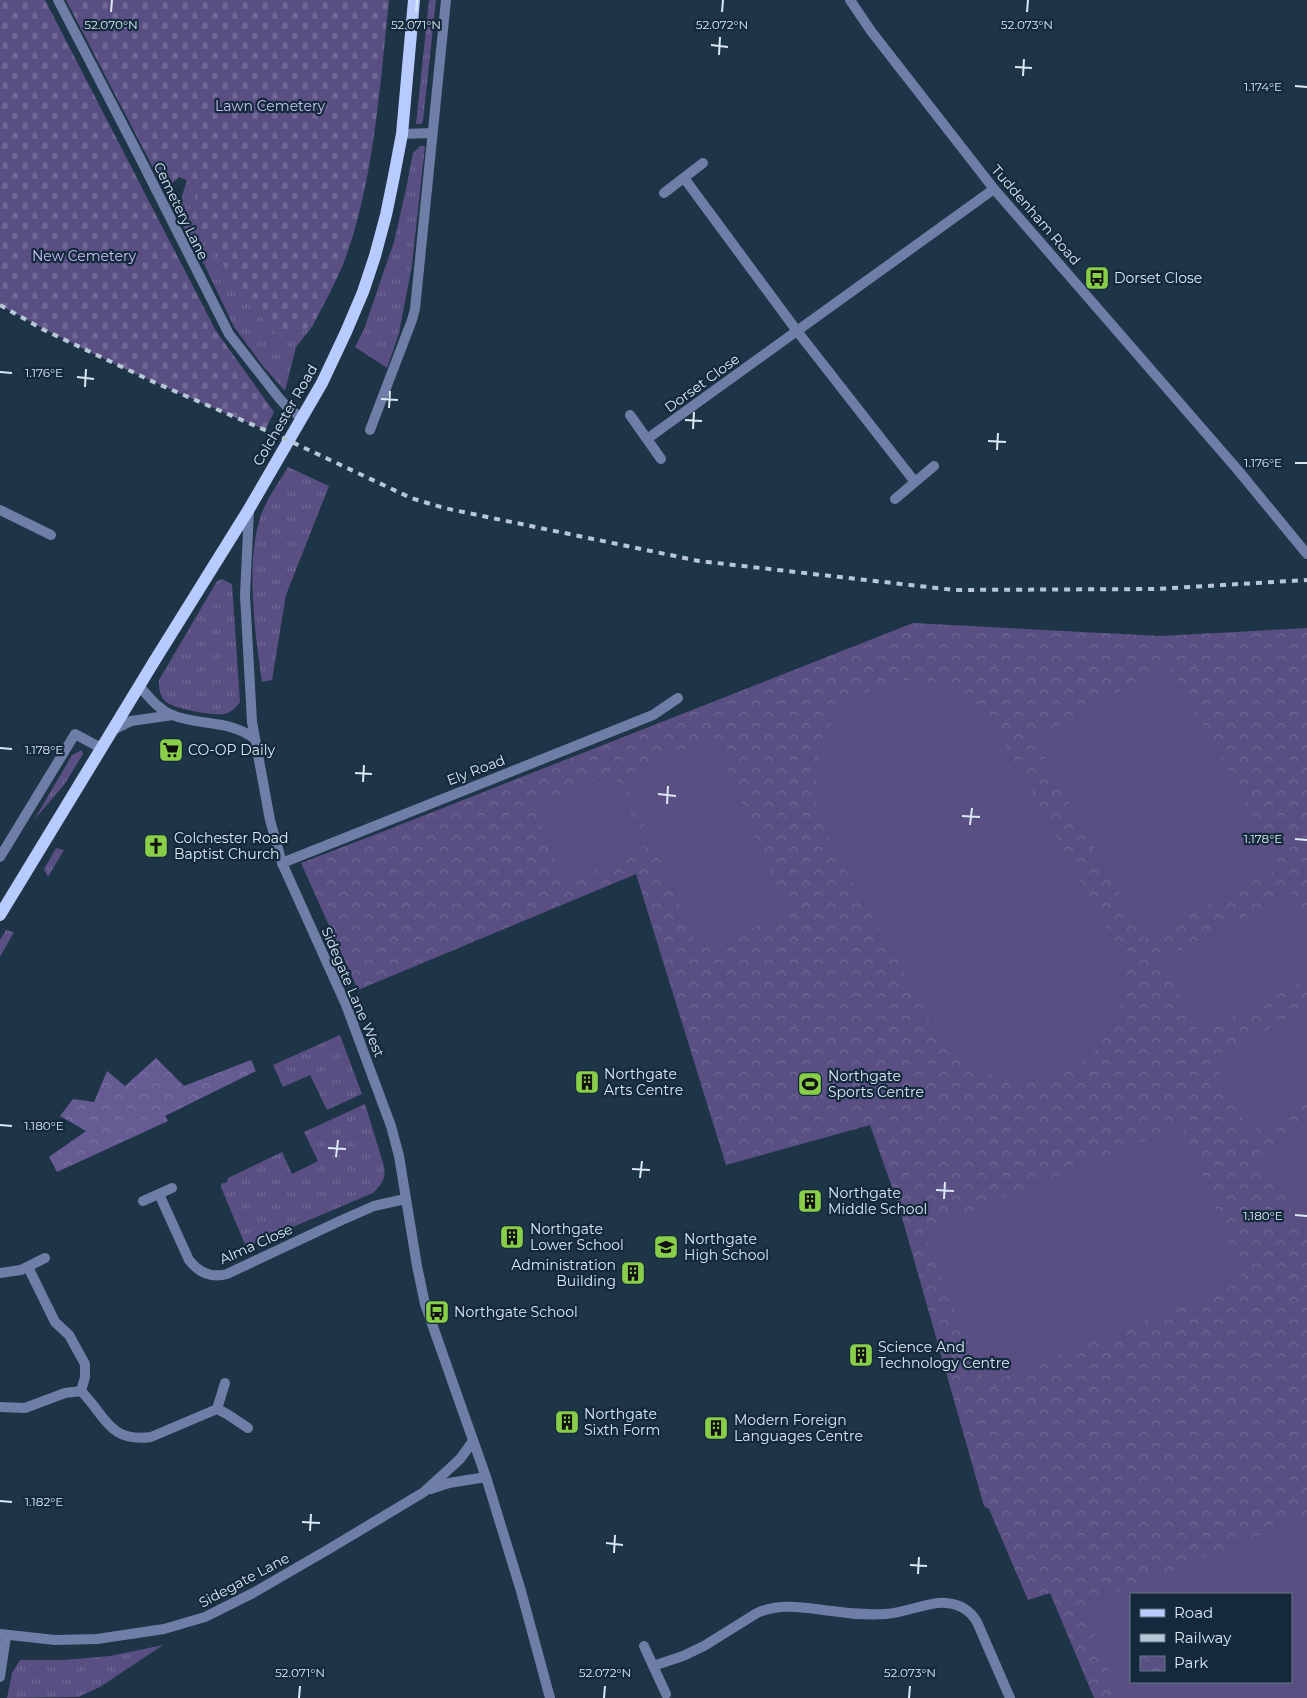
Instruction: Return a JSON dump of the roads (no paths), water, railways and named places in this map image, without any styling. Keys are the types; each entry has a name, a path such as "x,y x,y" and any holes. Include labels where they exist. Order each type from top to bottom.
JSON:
{"main road":[{"name":"Colchester Road","path":"0,915 249,509 322,383 363,292 386,215 402,134 414,0"}],"street":[{"name":"Cemetery Lane","path":"58,0 229,334 299,423"},
{"path":"370,430 415,309 446,0"},
{"name":"Tuddenham Road","path":"850,0 871,31 994,189 1220,449 1307,554"},
{"path":"402,134 432,133"},
{"path":"664,193 703,163"},
{"path":"684,178 797,331 915,482"},
{"name":"Dorset Close","path":"647,439 994,189"},
{"path":"630,415 661,459"},
{"path":"894,499 934,466"},
{"name":"Sidegate Lane West","path":"249,509 245,595 252,722 268,812 282,863 346,1005 379,1092 399,1156 405,1199 425,1304 486,1478"},
{"path":"0,510 50,535"},
{"path":"139,686 160,707 173,715"},
{"name":"Ely Road","path":"282,863 654,715 678,698"},
{"path":"113,730 131,721 173,715 232,727 254,739"},
{"path":"0,857 75,734 101,748"},
{"path":"143,1202 172,1188"},
{"name":"Alma Close","path":"159,1194 189,1260 197,1269 214,1276 227,1274 366,1210 405,1199"},
{"path":"0,1273 14,1272 45,1258"},
{"path":"28,1267 55,1322 69,1335 85,1364 85,1377 81,1391"},
{"path":"81,1391 93,1403 116,1433 131,1438 151,1437 217,1409 225,1383"},
{"path":"0,1407 25,1408 58,1395 81,1391"},
{"path":"217,1409 248,1428"},
{"name":"Sidegate Lane","path":"3,1635 55,1640 97,1639 164,1629 205,1617 303,1564 424,1492 460,1460 473,1441"},
{"path":"486,1478 521,1590 550,1698"},
{"name":"Sidegate Lane","path":"424,1492 449,1483 486,1478"},
{"path":"653,1666 683,1656 704,1646 756,1613 766,1609 799,1606 845,1613 885,1614 945,1602 961,1606 973,1615 1010,1698"},
{"path":"0,1677 3,1635"},
{"path":"644,1646 666,1694"}],"railway":[{"path":"0,305 44,330 158,384 279,436 411,498 444,508 699,561 954,590 1156,589 1307,580"}],"place":[{"name":"Dorset Close","path":"1097,278"},
{"name":"CO-OP Daily","path":"171,750"},
{"name":"Colchester Road Baptist Church","path":"156,846"},
{"name":"Northgate Arts Centre","path":"587,1082"},
{"name":"Northgate Sports Centre","path":"810,1084"},
{"name":"Northgate Middle School","path":"810,1201"},
{"name":"Northgate Lower School","path":"512,1237"},
{"name":"Northgate High School","path":"666,1247"},
{"name":"Administration Building","path":"633,1273"},
{"name":"Northgate School","path":"437,1312"},
{"name":"Science And Technology Centre","path":"861,1355"},
{"name":"Northgate Sixth Form","path":"567,1422"},
{"name":"Modern Foreign Languages Centre","path":"716,1428"}],"park label":[{"name":"Lawn Cemetery","path":"270,106"},
{"name":"New Cemetery","path":"84,256"}]}
